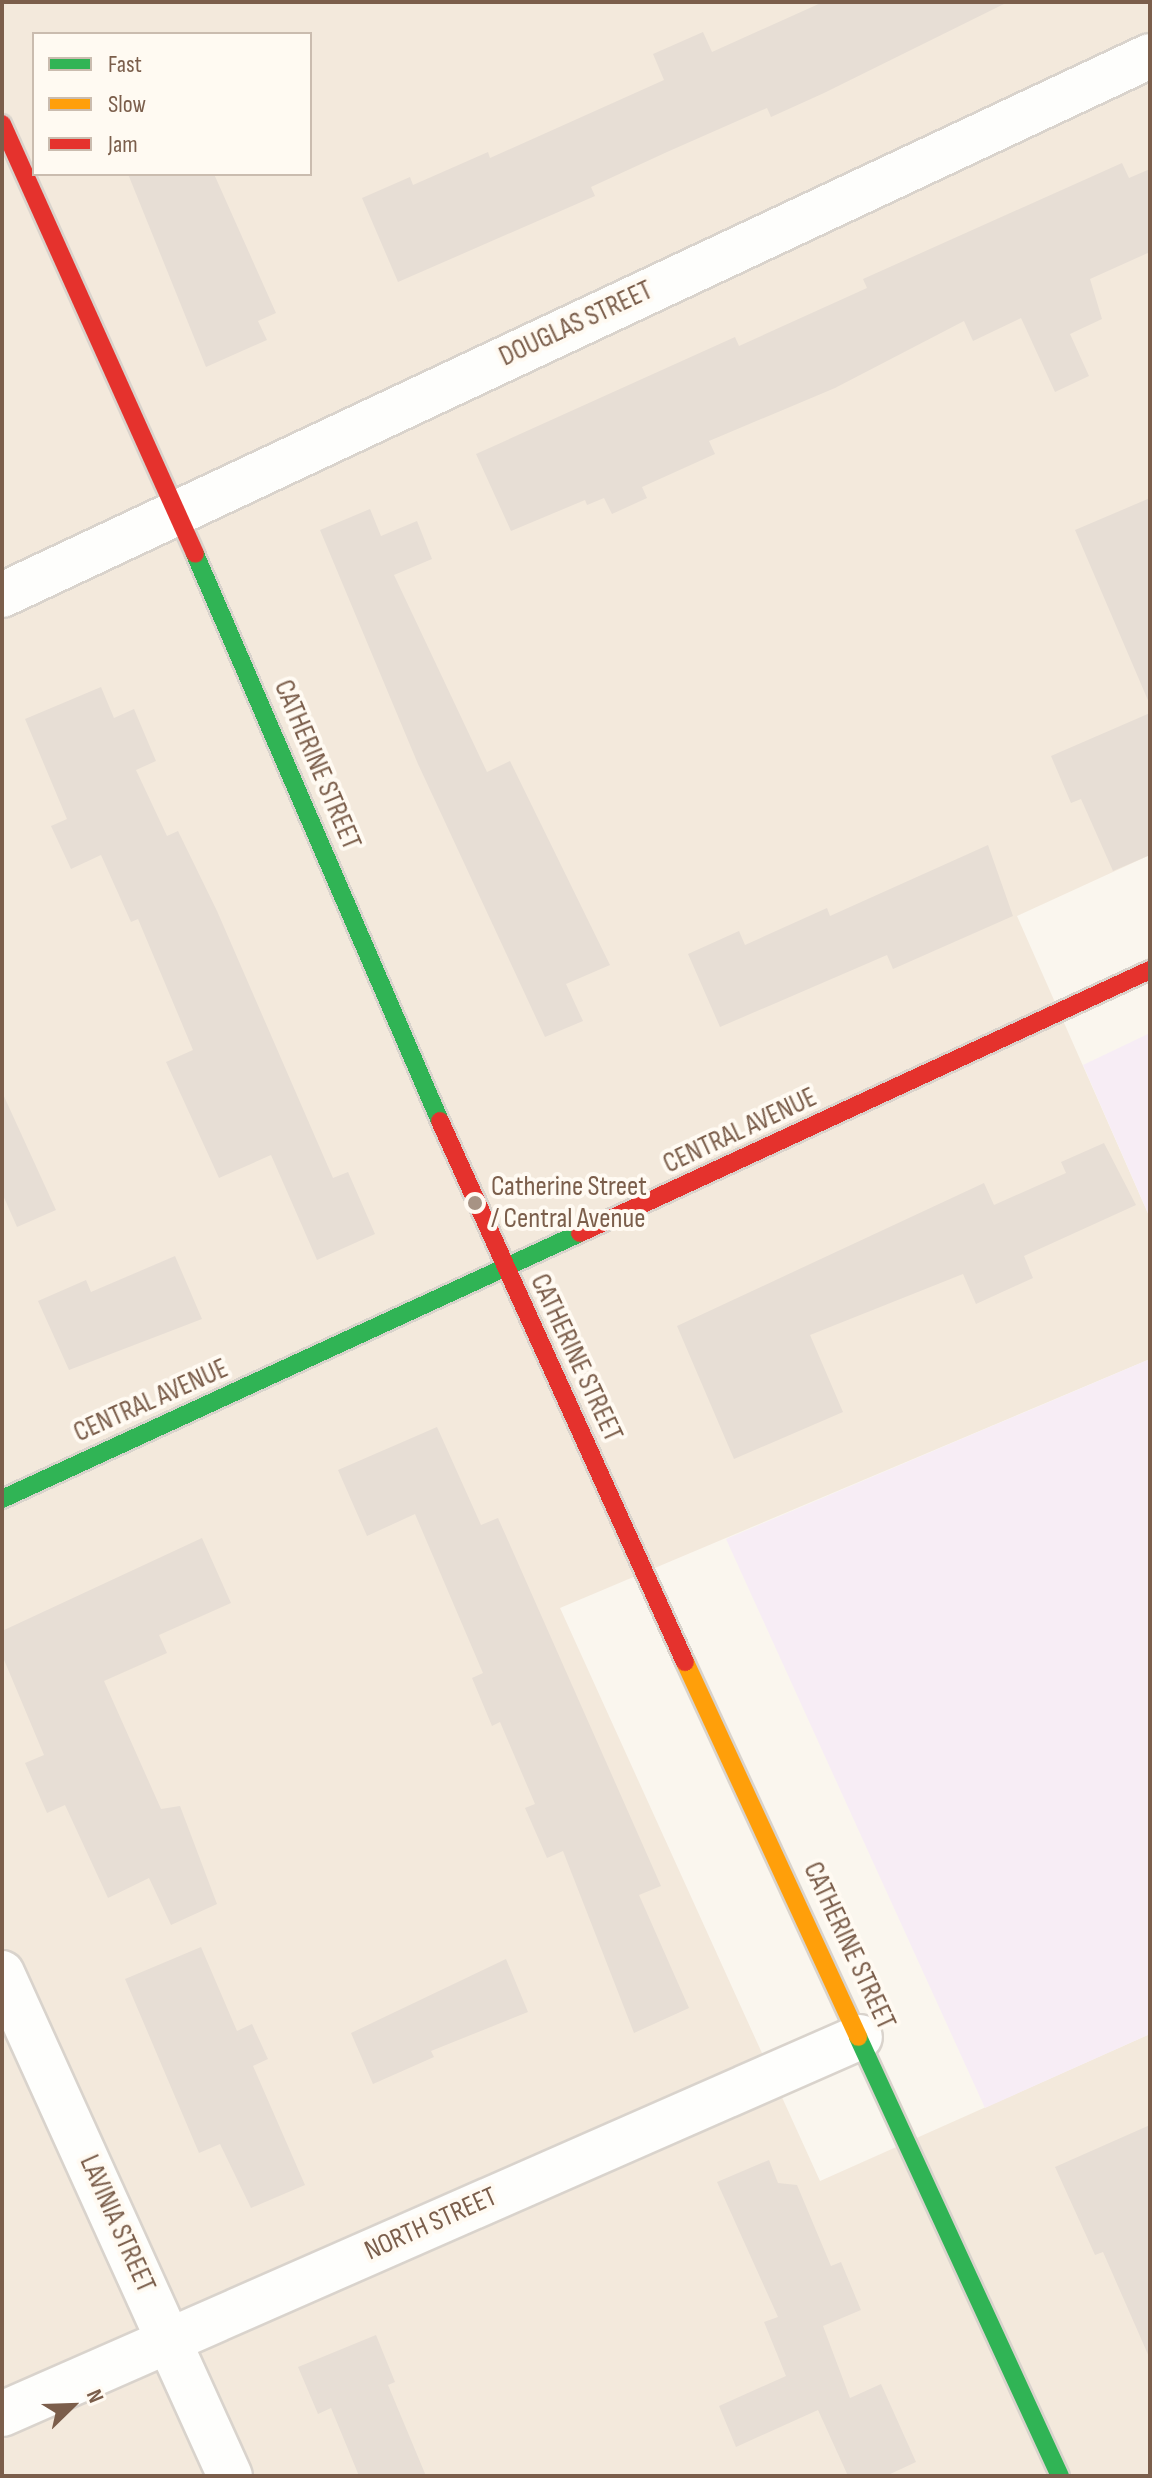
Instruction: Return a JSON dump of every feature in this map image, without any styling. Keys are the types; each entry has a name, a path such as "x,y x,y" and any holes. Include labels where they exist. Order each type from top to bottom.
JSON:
{"street":[{"name":"DOUGLAS STREET","path":"2,595 1150,56"},
{"name":"CATHERINE STREET","path":"2,124 177,511 505,1272 1060,2476"},
{"name":"CENTRAL AVENUE","path":"2,1499 505,1272 1150,970"},
{"name":"LAVINIA STREET","path":"2,1973 230,2476"},
{"name":"NORTH STREET","path":"2,2414 860,2037"}],"shaded area":[{"path":"2,2 1150,2 1150,855 1017,916 1150,1218 1150,1359 560,1608 820,2181 1150,2034 1150,2476 2,2476"},
{"path":"1150,1033 1150,1218 1083,1065"},
{"path":"1150,1359 1150,2034 985,2108 726,1539"}],"building":[{"path":"823,2 1008,2 824,93 771,117 767,108 667,152 591,187 595,196 398,282 362,198 410,177 413,185 488,152 490,158 664,80 653,54 703,32 712,52"},
{"path":"1122,163 1129,178 1150,169 1150,252 1090,279 1102,319 1070,334 1089,376 1055,392 1021,318 973,341 964,321 835,388 709,441 715,454 642,487 647,498 612,514 604,498 587,505 585,500 511,531 476,454 735,337 739,346 867,288 863,279"},
{"path":"129,176 215,176 276,313 258,321 267,340 206,367"},
{"path":"1150,498 1150,705 1075,530"},
{"path":"370,509 381,536 417,521 432,559 394,575 487,772 510,761 610,965 566,984 583,1021 545,1037 418,764 320,530"},
{"path":"101,687 114,718 134,709 156,761 136,770 167,836 178,831 217,911 333,1178 348,1172 375,1234 317,1260 271,1155 219,1178 166,1062 193,1050 138,919 131,922 101,855 71,869 51,826 67,819 25,719"},
{"path":"1150,713 1150,855 1113,871 1081,799 1071,803 1051,756"},
{"path":"988,845 1013,916 893,969 887,955 720,1027 688,954 739,931 745,945 827,908 830,916"},
{"path":"2,1092 56,1210 17,1227 2,1193"},
{"path":"1104,1143 1136,1205 1024,1256 1033,1278 976,1304 963,1274 810,1335 843,1412 734,1459 677,1326 984,1183 994,1205 1066,1173 1061,1162"},
{"path":"175,1256 202,1319 69,1370 38,1301 86,1280 91,1292"},
{"path":"437,1427 481,1525 498,1518 661,1886 639,1895 689,2008 634,2033 563,1851 547,1858 525,1808 535,1804 500,1722 492,1726 472,1678 483,1673 415,1514 367,1536 338,1470"},
{"path":"202,1538 231,1603 159,1635 167,1653 104,1681 161,1809 180,1806 217,1904 171,1925 149,1878 108,1898 65,1805 47,1813 25,1763 44,1755 2,1655 2,1631"},
{"path":"201,1947 237,2031 252,2024 268,2059 253,2066 305,2185 251,2208 220,2144 199,2153 125,1979"},
{"path":"506,1959 528,2012 431,2051 434,2057 373,2084 351,2033"},
{"path":"1150,2125 1150,2359 1103,2252 1095,2255 1055,2167"},
{"path":"769,2160 778,2183 797,2185 831,2266 841,2262 861,2310 823,2326 850,2398 881,2384 916,2462 886,2476 848,2476 818,2410 736,2447 719,2406 786,2376 764,2322 778,2317 717,2182"},
{"path":"376,2335 395,2382 388,2385 426,2476 359,2476 331,2408 318,2414 298,2367"}],"traffic: fast":[{"path":"195,554 440,1121"},
{"path":"2,1499 580,1233"},
{"path":"858,2037 1060,2476"}],"traffic: slow":[{"path":"685,1662 858,2037"}],"traffic: jam":[{"path":"2,124 195,554"},
{"path":"580,1233 1150,970"},
{"path":"440,1121 685,1662"}],"place":[{"name":"Catherine Street / Central Avenue","path":"475,1203"}]}
